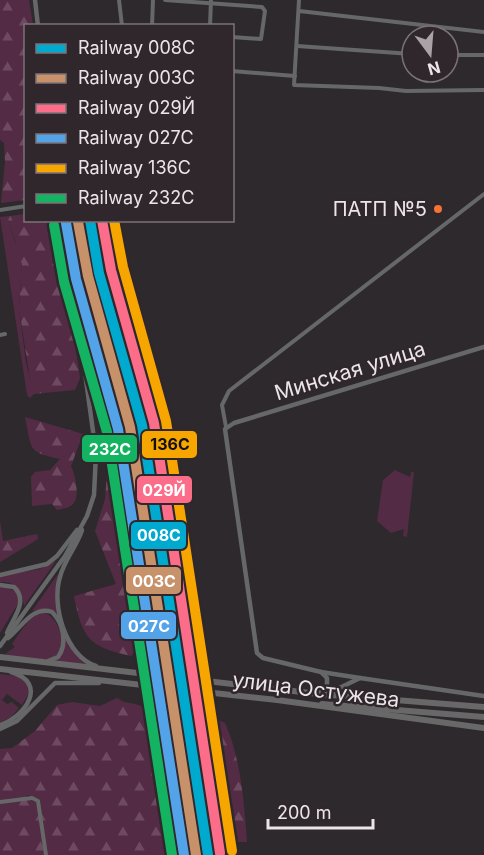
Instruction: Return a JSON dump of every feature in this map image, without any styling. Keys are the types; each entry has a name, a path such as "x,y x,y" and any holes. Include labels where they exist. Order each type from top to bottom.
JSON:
{"main road":[{"name":"улица Остужева","path":"3,658 319,694"},
{"name":"улица Остужева","path":"0,669 276,700 484,728"},
{"path":"319,694 484,707"},
{"path":"276,700 484,717"}],"street":[{"path":"35,0 39,24"},
{"path":"119,0 122,24"},
{"path":"152,24 153,0"},
{"path":"165,0 211,1 264,9 261,39 234,37"},
{"path":"299,0 294,85 406,91 484,90"},
{"path":"210,24 211,1"},
{"path":"299,11 484,32"},
{"path":"297,46 400,53"},
{"path":"460,55 484,55"},
{"path":"234,71 294,76"},
{"path":"226,427 222,405 229,391 484,194"},
{"path":"0,210 24,206"},
{"path":"64,222 96,453 93,499 75,548 60,576 58,598 70,642 79,657 89,664 125,671"},
{"name":"Минская улица","path":"226,427 484,347"},
{"name":"улица Остужева","path":"226,427 256,650 263,658 321,672 484,696"},
{"path":"0,575 38,568 50,562 87,516"},
{"path":"2,643 65,556 87,516"},
{"path":"0,585 14,587 21,599 21,605 2,643"},
{"path":"2,643 20,629 30,616 43,610 56,616 63,639 62,652 54,660 3,658"},
{"path":"0,669 27,678 32,690 20,711 0,727"},
{"path":"277,689 323,690 328,681 321,672"},
{"name":"улица Остужева","path":"319,694 330,693 345,683 360,678"},
{"path":"0,727 17,721 36,699 55,683 68,681 127,684"},
{"path":"0,802 32,798 39,801 46,855"}],"green space":[{"path":"0,0 29,0 33,24 24,24 24,200 1,203 5,162 4,143 0,140"},
{"path":"24,214 24,222 58,222 57,241 60,244 80,378 75,390 34,394 32,392 19,308 22,263 15,260 13,245 16,243 8,220 10,216"},
{"path":"10,216 8,220 22,263 19,308 26,363 34,394 30,398 27,395 0,217"},
{"path":"68,222 86,222 94,289 127,442 127,451 122,453 121,462 104,456"},
{"path":"25,417 83,434 71,466 77,492 75,502 70,506 57,510 52,504 32,506 31,477 35,472 50,470 60,459 42,454 33,448"},
{"path":"124,466 144,593 155,638 146,639 131,656 106,649 90,638 80,622 74,596 116,584 95,531 105,499 107,473"},
{"path":"395,470 410,477 411,472 414,472 407,537 403,536 404,529 391,533 377,521 383,480"},
{"path":"0,521 3,541 37,534 38,539 0,562"},
{"path":"56,561 24,606 22,596 14,585 0,582 0,577 4,575 40,569"},
{"path":"58,574 57,598 66,637 72,649 88,666 53,662 60,657 65,643 62,629 49,609 32,611"},
{"path":"0,586 16,591 19,602 0,633"},
{"path":"45,613 55,621 61,634 59,653 49,659 5,654 15,647 12,644 30,620"},
{"path":"0,674 17,676 27,681 29,693 22,705 7,694 2,700 7,704 12,702 19,708 11,717 0,723"},
{"path":"117,698 145,708 170,732 199,855 47,855 39,799 26,795 27,799 37,803 45,855 0,855 0,749 12,748 35,731 57,705 72,702 100,706"},
{"path":"199,711 225,723 235,751 243,796 247,842 235,842 234,855 222,855"}],"rail line":[{"name":"003С","path":"78,222 88,276 130,427 196,855"},
{"name":"008С","path":"90,222 99,273 142,425 208,855"},
{"name":"029Й","path":"102,222 111,270 154,423 220,853"},
{"name":"136С","path":"114,222 123,267 166,421 232,851"},
{"name":"027С","path":"66,223 76,279 118,429 184,855"},
{"name":"232C","path":"54,225 64,282 107,432 172,855"}],"place":[{"name":"ПАТП №5","path":"438,209"}]}
